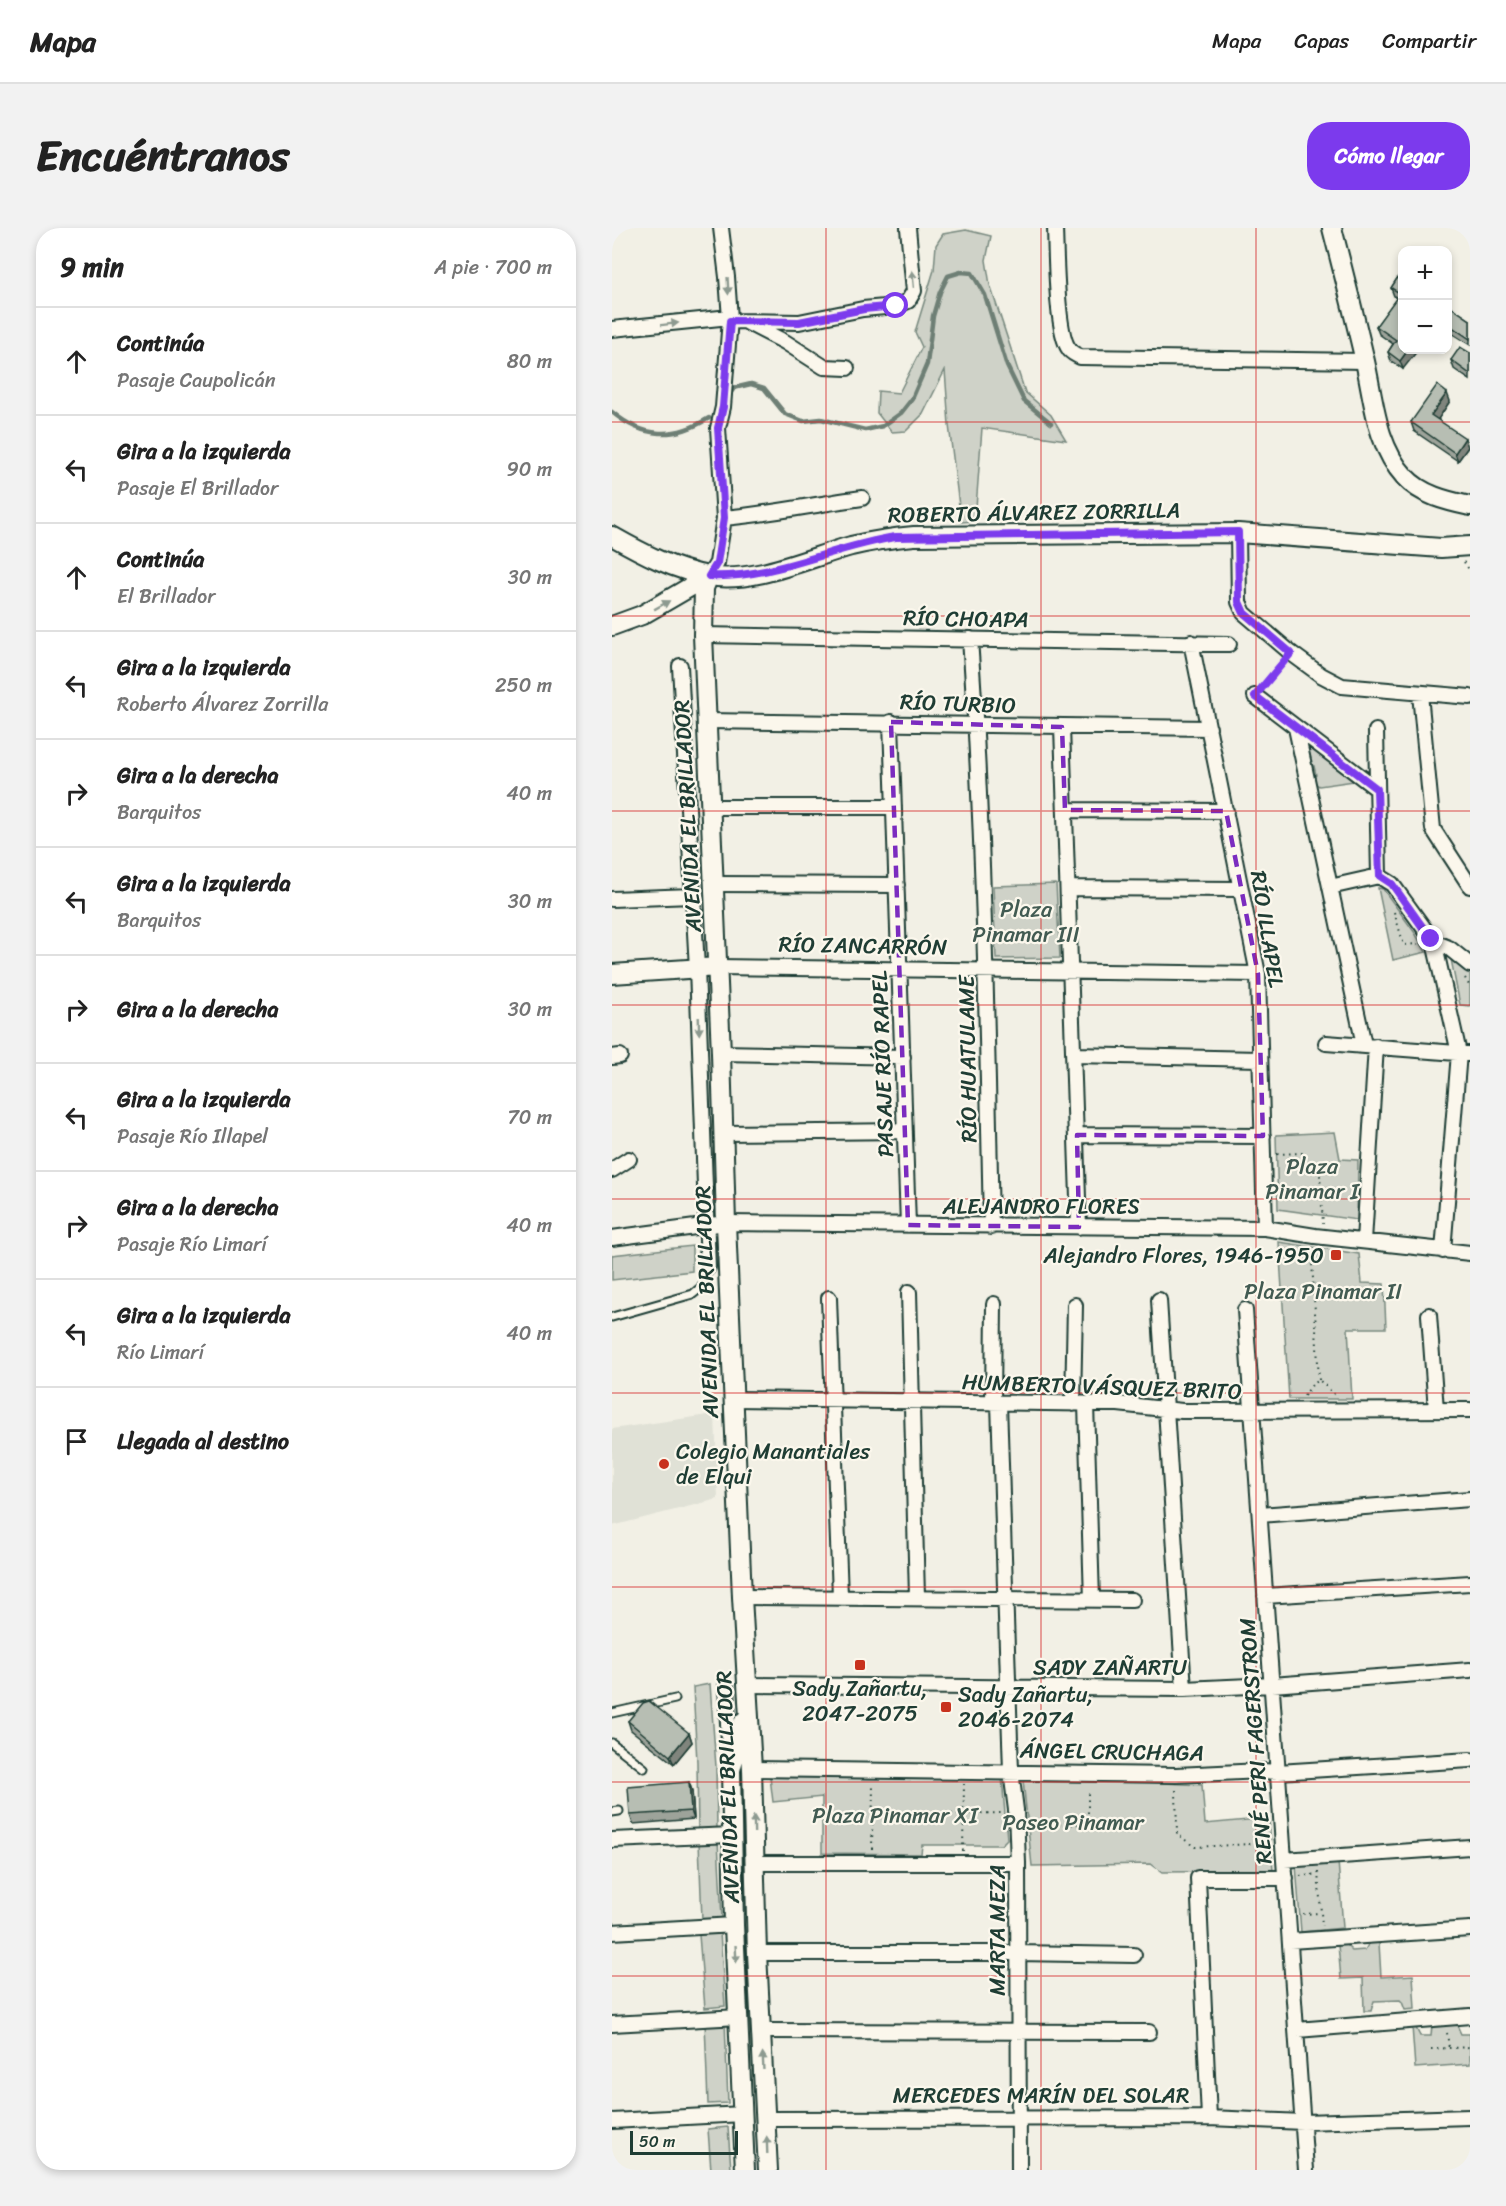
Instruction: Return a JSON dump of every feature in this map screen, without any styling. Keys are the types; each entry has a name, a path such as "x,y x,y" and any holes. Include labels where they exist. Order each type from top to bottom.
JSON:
{"street":[{"path":"612,626 642,615 709,576 717,563 724,518 718,428 723,407 734,320 721,228"},
{"path":"612,329 734,320 799,322 864,309 896,306 908,301 914,291 908,228"},
{"path":"1055,228 1056,275 1063,337 1069,350 1080,357 1365,361"},
{"path":"1332,228 1365,361 1376,418 1389,457 1405,477 1421,491 1470,506"},
{"path":"734,320 785,342 824,367 847,368"},
{"path":"724,518 862,498"},
{"path":"1238,532 1239,602 1244,613 1321,675 1342,686 1470,697"},
{"name":"ROBERTO ÁLVAREZ ZORRILLA","path":"612,536 651,557 709,576 728,577 762,572 856,545 896,537 1238,532 1441,548 1470,546"},
{"name":"AVENIDA EL BRILLADOR","path":"709,576 704,588 703,635 706,721 768,2170"},
{"name":"RÍO CHOAPA","path":"703,635 1229,644"},
{"name":"RÍO HUATULAME","path":"970,639 976,726 986,971 991,1227"},
{"name":"RÍO ILLAPEL","path":"1191,642 1258,974 1265,1228"},
{"name":"AVENIDA EL BRILLADOR","path":"680,666 697,968 708,1267"},
{"path":"1420,694 1433,830 1470,886"},
{"path":"1255,696 1377,789"},
{"name":"RÍO TURBIO","path":"706,721 1209,728"},
{"name":"PASAJE RÍO RAPEL","path":"891,722 908,1225"},
{"path":"1062,727 1079,1227"},
{"path":"1296,728 1330,887 1370,1046 1364,1241"},
{"path":"1376,731 1380,876"},
{"path":"710,807 894,807"},
{"path":"1065,810 1226,811"},
{"path":"1330,887 1380,876 1392,884 1432,940 1464,1053 1443,1251"},
{"path":"714,884 897,885"},
{"path":"1069,888 1241,889"},
{"path":"612,899 692,896"},
{"path":"1432,940 1449,948 1470,965"},
{"name":"RÍO ZANCARRÓN","path":"612,974 718,967 1258,974"},
{"path":"1326,1042 1464,1053"},
{"path":"721,1053 903,1057"},
{"path":"1074,1055 1260,1059"},
{"path":"724,1133 905,1131"},
{"path":"1077,1135 1263,1136"},
{"path":"612,1170 629,1159"},
{"name":"ALEJANDRO FLORES","path":"612,1238 726,1223 1265,1228 1470,1253"},
{"path":"909,1292 917,1597"},
{"path":"829,1298 840,1596"},
{"path":"1159,1300 1184,1689"},
{"name":"MARTA MEZA","path":"994,1304 1011,1771 1017,1824 1019,2170"},
{"path":"1075,1305 1092,1600"},
{"name":"RENÉ PERI FAGERSTROM","path":"1245,1310 1306,2170"},
{"path":"1428,1315 1436,1410"},
{"name":"HUMBERTO VÁSQUEZ BRITO","path":"734,1399 1118,1404 1167,1411 1470,1410"},
{"path":"1260,1515 1470,1499"},
{"path":"1265,1596 1470,1582"},
{"path":"742,1597 1132,1600"},
{"name":"SADY ZAÑARTU","path":"749,1694 1008,1687 1184,1689 1272,1685 1470,1670"},
{"name":"AVENIDA EL BRILLADOR","path":"726,1687 745,2170"},
{"path":"731,1770 749,1694"},
{"name":"ÁNGEL CRUCHAGA","path":"752,1769 1176,1775 1278,1772 1470,1760"},
{"path":"612,1840 732,1835"},
{"path":"1284,1860 1470,1847"},
{"path":"754,1863 1018,1863"},
{"path":"1209,2118 1198,1878 1286,1878"},
{"path":"612,1932 734,1925"},
{"path":"1290,1941 1470,1929"},
{"path":"757,1953 1134,1955"},
{"path":"1297,2030 1470,2016"},
{"path":"612,2024 739,2017"},
{"path":"762,2031 1149,2032"},
{"name":"MERCEDES MARÍN DEL SOLAR","path":"612,2121 743,2114 766,2119 1209,2118 1303,2121 1470,2117"}],"lane":[{"path":"612,1317 693,1294 705,1284 708,1267"},
{"path":"612,1713 675,1699"},
{"path":"612,1743 644,1768"}],"path":[{"path":"1255,696 1291,653"},
{"path":"1402,898 1394,910 1404,945 1420,944 1432,940"},
{"path":"1264,1152 1303,1154 1309,1161 1320,1175 1323,1224"},
{"path":"1307,1246 1304,1262 1312,1262 1319,1380 1349,1410"},
{"path":"1293,1411 1311,1386 1319,1380"},
{"path":"872,1863 873,1770"},
{"path":"963,1863 966,1813 965,1771"},
{"path":"1088,1825 1089,1773"},
{"path":"1176,1775 1177,1834 1195,1847 1271,1843"},
{"path":"945,1814 1005,1813 1016,1810"},
{"path":"1017,1824 1110,1825"},
{"path":"1317,1857 1323,1939"},
{"path":"1286,1878 1318,1874"},
{"path":"1288,1915 1321,1912"},
{"path":"1431,2049 1470,2047"}],"highlighted area":[{"path":"891,722 1062,727 1065,810 1226,811 1258,974 1263,1136 1077,1135 1079,1227 908,1225"}],"shaded area":[{"name":"Colegio Manantiales de Elqui","path":"715,1414 718,1499 612,1526 612,1429"}],"green space":[{"path":"966,230 991,236 986,260 990,285 1025,392 1051,415 1066,440 982,428 975,521 961,522 945,370 923,414 906,431 892,432 877,413 878,391 899,393 922,347 915,332 934,270 936,245 943,234"},
{"path":"1308,746 1354,781 1319,786 1315,783 1313,776 1316,775 1314,766 1311,767"},
{"name":"Plaza Pinamar III","path":"1056,884 1060,958 996,959 993,886"},
{"path":"1378,888 1383,889 1426,952 1393,960"},
{"path":"1450,954 1470,971 1470,1006 1460,1005"},
{"name":"Plaza Pinamar I","path":"1335,1132 1340,1159 1358,1160 1357,1220 1278,1209 1276,1135"},
{"name":"Plaza Pinamar II","path":"1279,1242 1359,1254 1362,1283 1384,1284 1386,1328 1348,1328 1352,1399 1289,1399"},
{"path":"692,1246 692,1271 612,1280 612,1255"},
{"path":"710,1684 716,1767 717,1830 698,1832 693,1687"},
{"name":"Plaza Pinamar XI","path":"770,1777 1002,1777 1007,1839 1001,1845 922,1845 921,1854 822,1853 822,1797 773,1802"},
{"name":"Paseo Pinamar","path":"1088,1779 1202,1785 1205,1824 1269,1818 1273,1871 1162,1872 1151,1864 1032,1866 1023,1780"},
{"path":"718,1841 722,1919 702,1920 699,1842"},
{"path":"1338,1861 1343,1928 1301,1932 1296,1865"},
{"path":"720,1933 725,2006 705,2008 699,1935"},
{"path":"1369,1943 1379,1943 1381,1977 1413,1975 1415,2009 1405,2010 1400,2000 1374,2001 1371,2011 1364,2011 1363,1978 1341,1979 1338,1945 1346,1945 1352,1951 1365,1950"},
{"path":"725,2021 728,2103 708,2104 705,2022"},
{"path":"1456,2023 1461,2034 1470,2034 1470,2064 1415,2068 1412,2026 1415,2026 1420,2036 1431,2036 1432,2025"},
{"path":"728,2127 731,2170 711,2170 708,2129"}],"building":[{"path":"1398,277 1398,292 1391,288"},
{"path":"1398,296 1398,354 1405,354 1400,361 1388,352 1396,340 1376,326"},
{"path":"1452,308 1470,320 1470,339 1452,327"},
{"path":"1460,347 1470,353 1470,374 1451,360"},
{"path":"1437,385 1447,393 1431,415 1465,438 1455,453 1411,422"},
{"path":"649,1701 689,1733 670,1756 628,1721 643,1703"},
{"path":"689,1782 691,1811 630,1815 628,1787"}],"waterway":[{"path":"732,391 734,388 751,384 764,388 785,414 803,421 821,419 865,430 883,426 901,413 912,399 927,364 933,316 940,292 948,276 961,272 972,273 985,295 1007,366 1024,401 1051,423"},
{"path":"612,412 635,427 659,433 683,430 709,418"}],"place":[{"name":"Alejandro Flores, 1946-1950","path":"1336,1255"},
{"name":"Colegio Manantiales de Elqui","path":"664,1464"},
{"name":"Sady Zañartu, 2047-2075","path":"860,1665"},
{"name":"Sady Zañartu, 2046-2074","path":"946,1707"}],"route":[{"path":"896,306 864,309 799,322 730,321 723,407 718,428 724,518 719,556 709,576 728,577 762,572 849,547 896,537 1238,532 1239,602 1251,622 1291,653 1255,696 1377,789 1380,876 1392,884 1431,939"}]}
